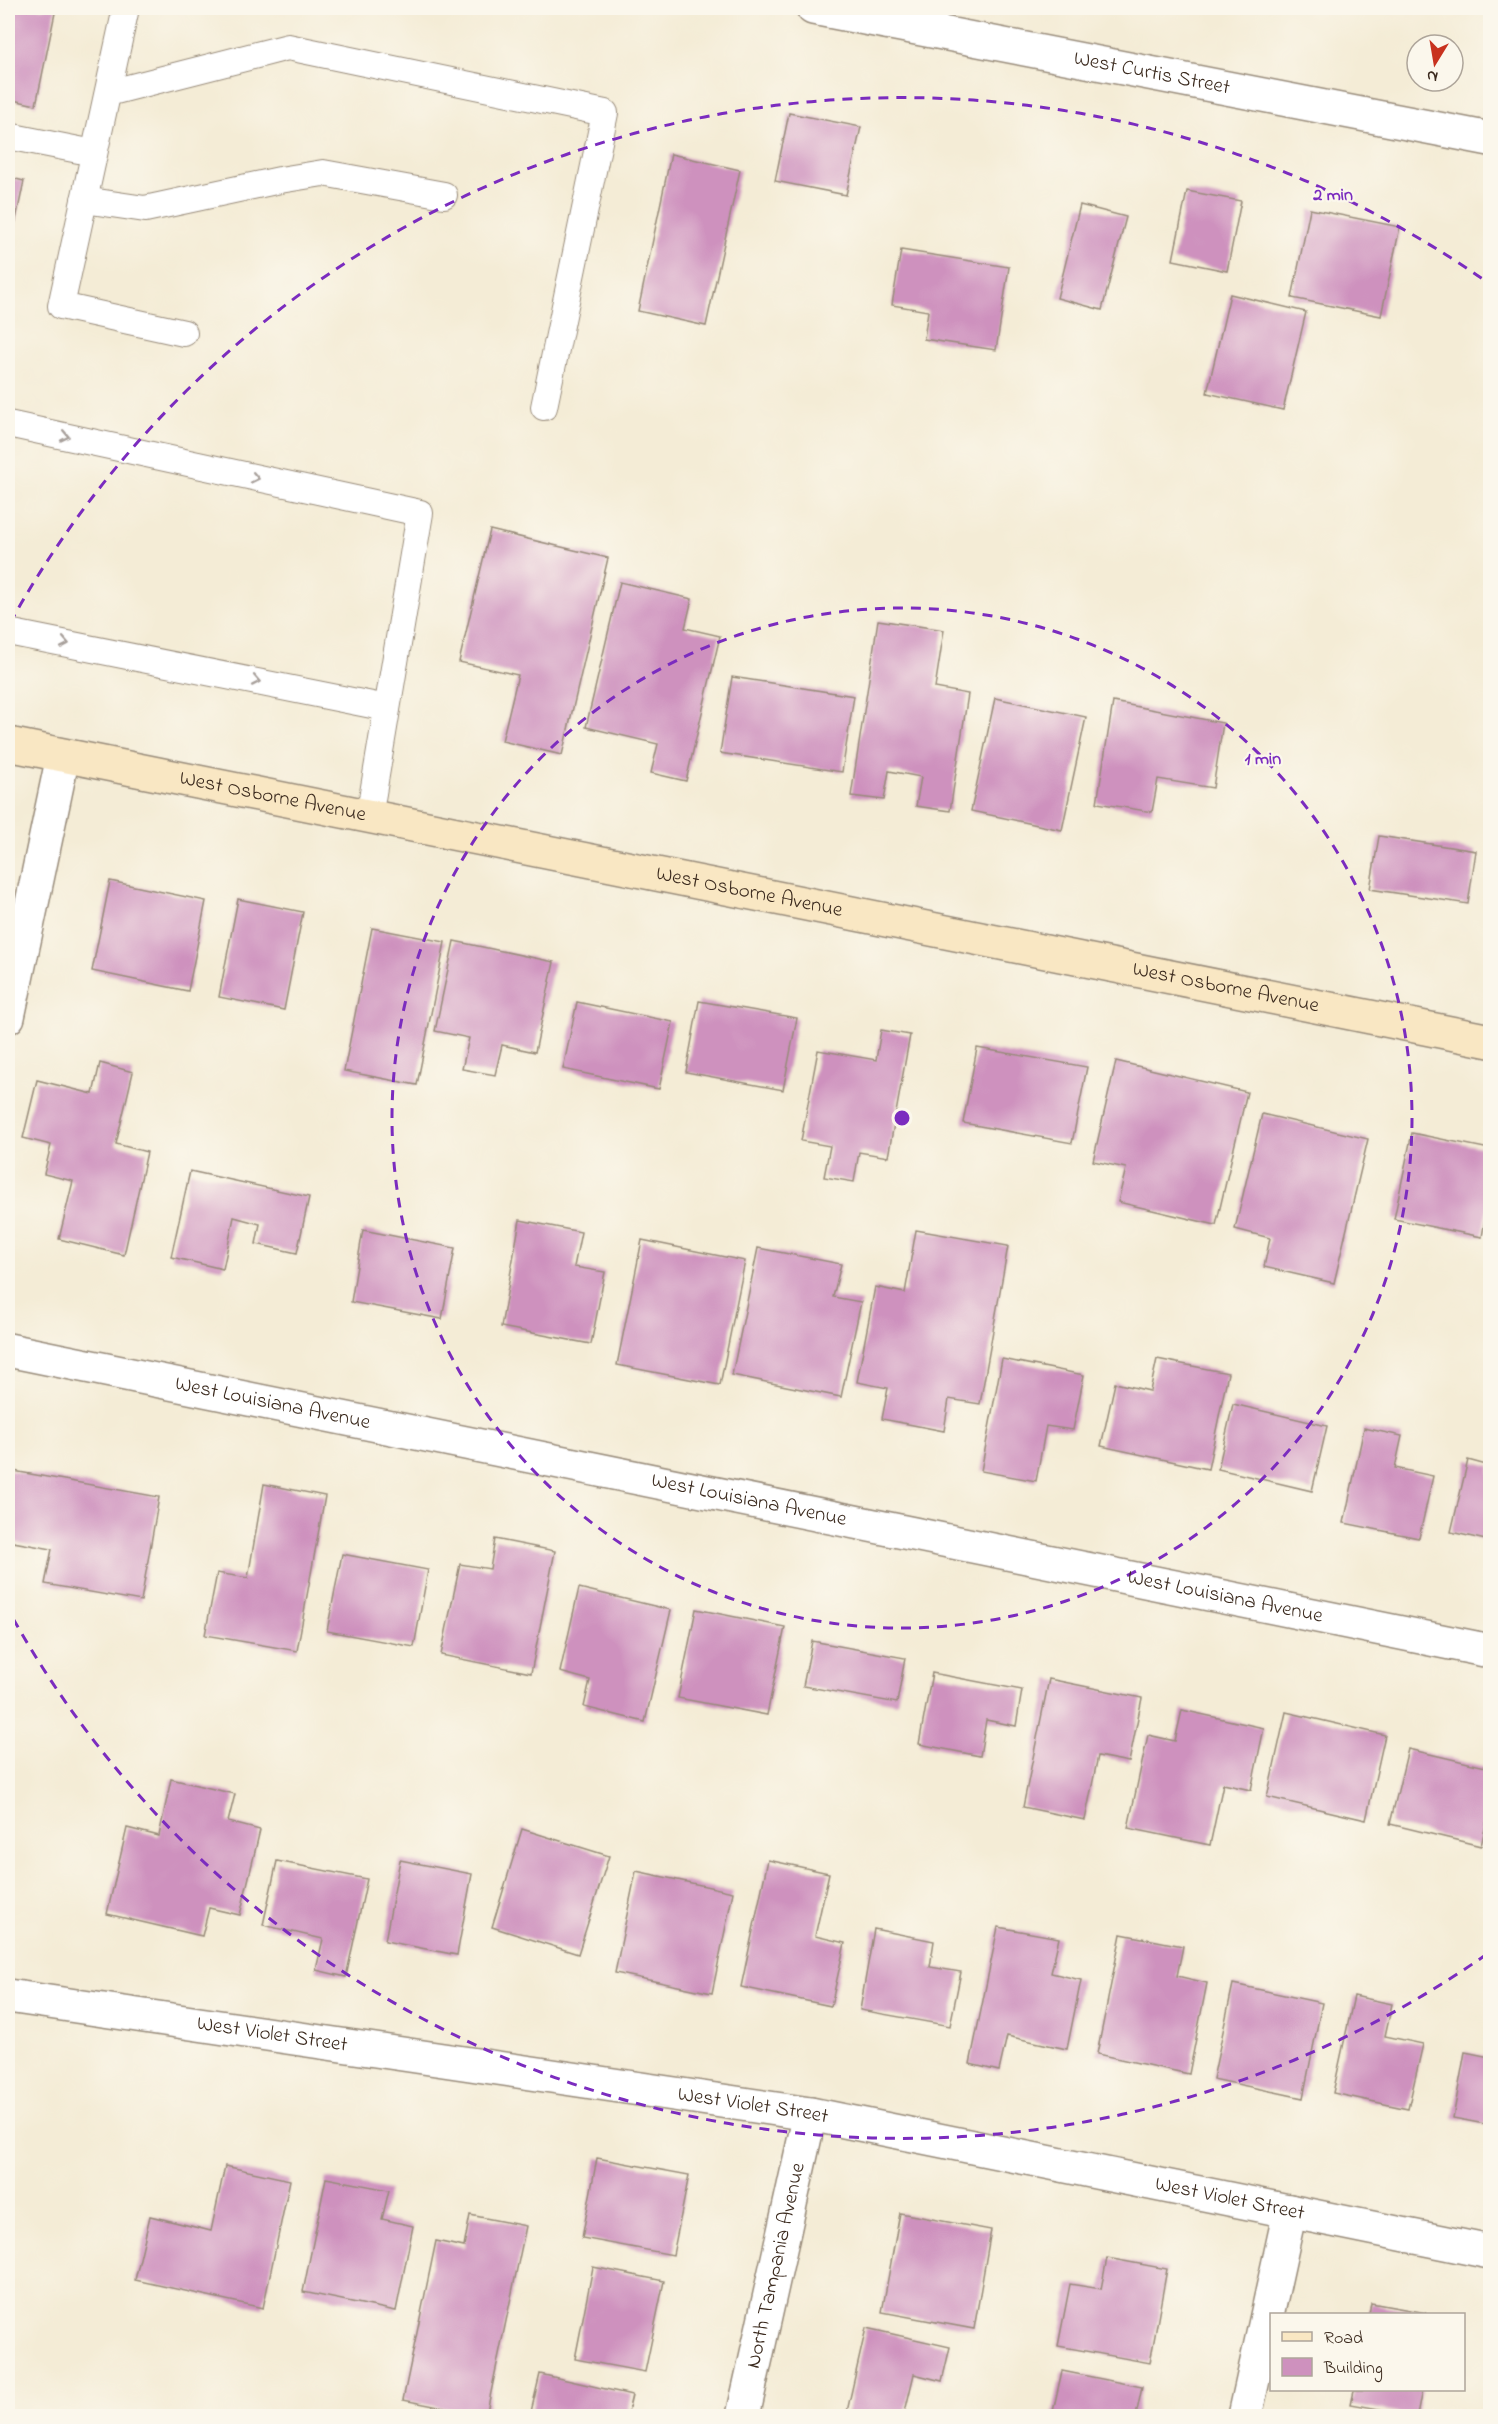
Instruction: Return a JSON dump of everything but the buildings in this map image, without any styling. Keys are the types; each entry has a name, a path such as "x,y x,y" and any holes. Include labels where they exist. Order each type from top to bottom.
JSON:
{"street":[{"name":"West Curtis Street","path":"813,8 1491,139"},
{"name":"West Osborne Avenue","path":"8,744 1491,1041"},
{"path":"8,1017 63,756"},
{"name":"West Louisiana Avenue","path":"8,1350 1491,1651"},
{"name":"West Violet Street","path":"8,1996 810,2114 1491,2252"},
{"name":"North Tampania Avenue","path":"743,2416 810,2114"},
{"path":"1245,2416 1290,2211"}],"lane":[{"path":"126,8 61,306 184,333"},
{"path":"108,93 288,47 605,113 544,407"},
{"path":"8,136 94,153"},
{"path":"84,200 145,209 323,173 444,195"},
{"path":"8,424 420,513 369,817"},
{"path":"8,632 387,708"}]}
